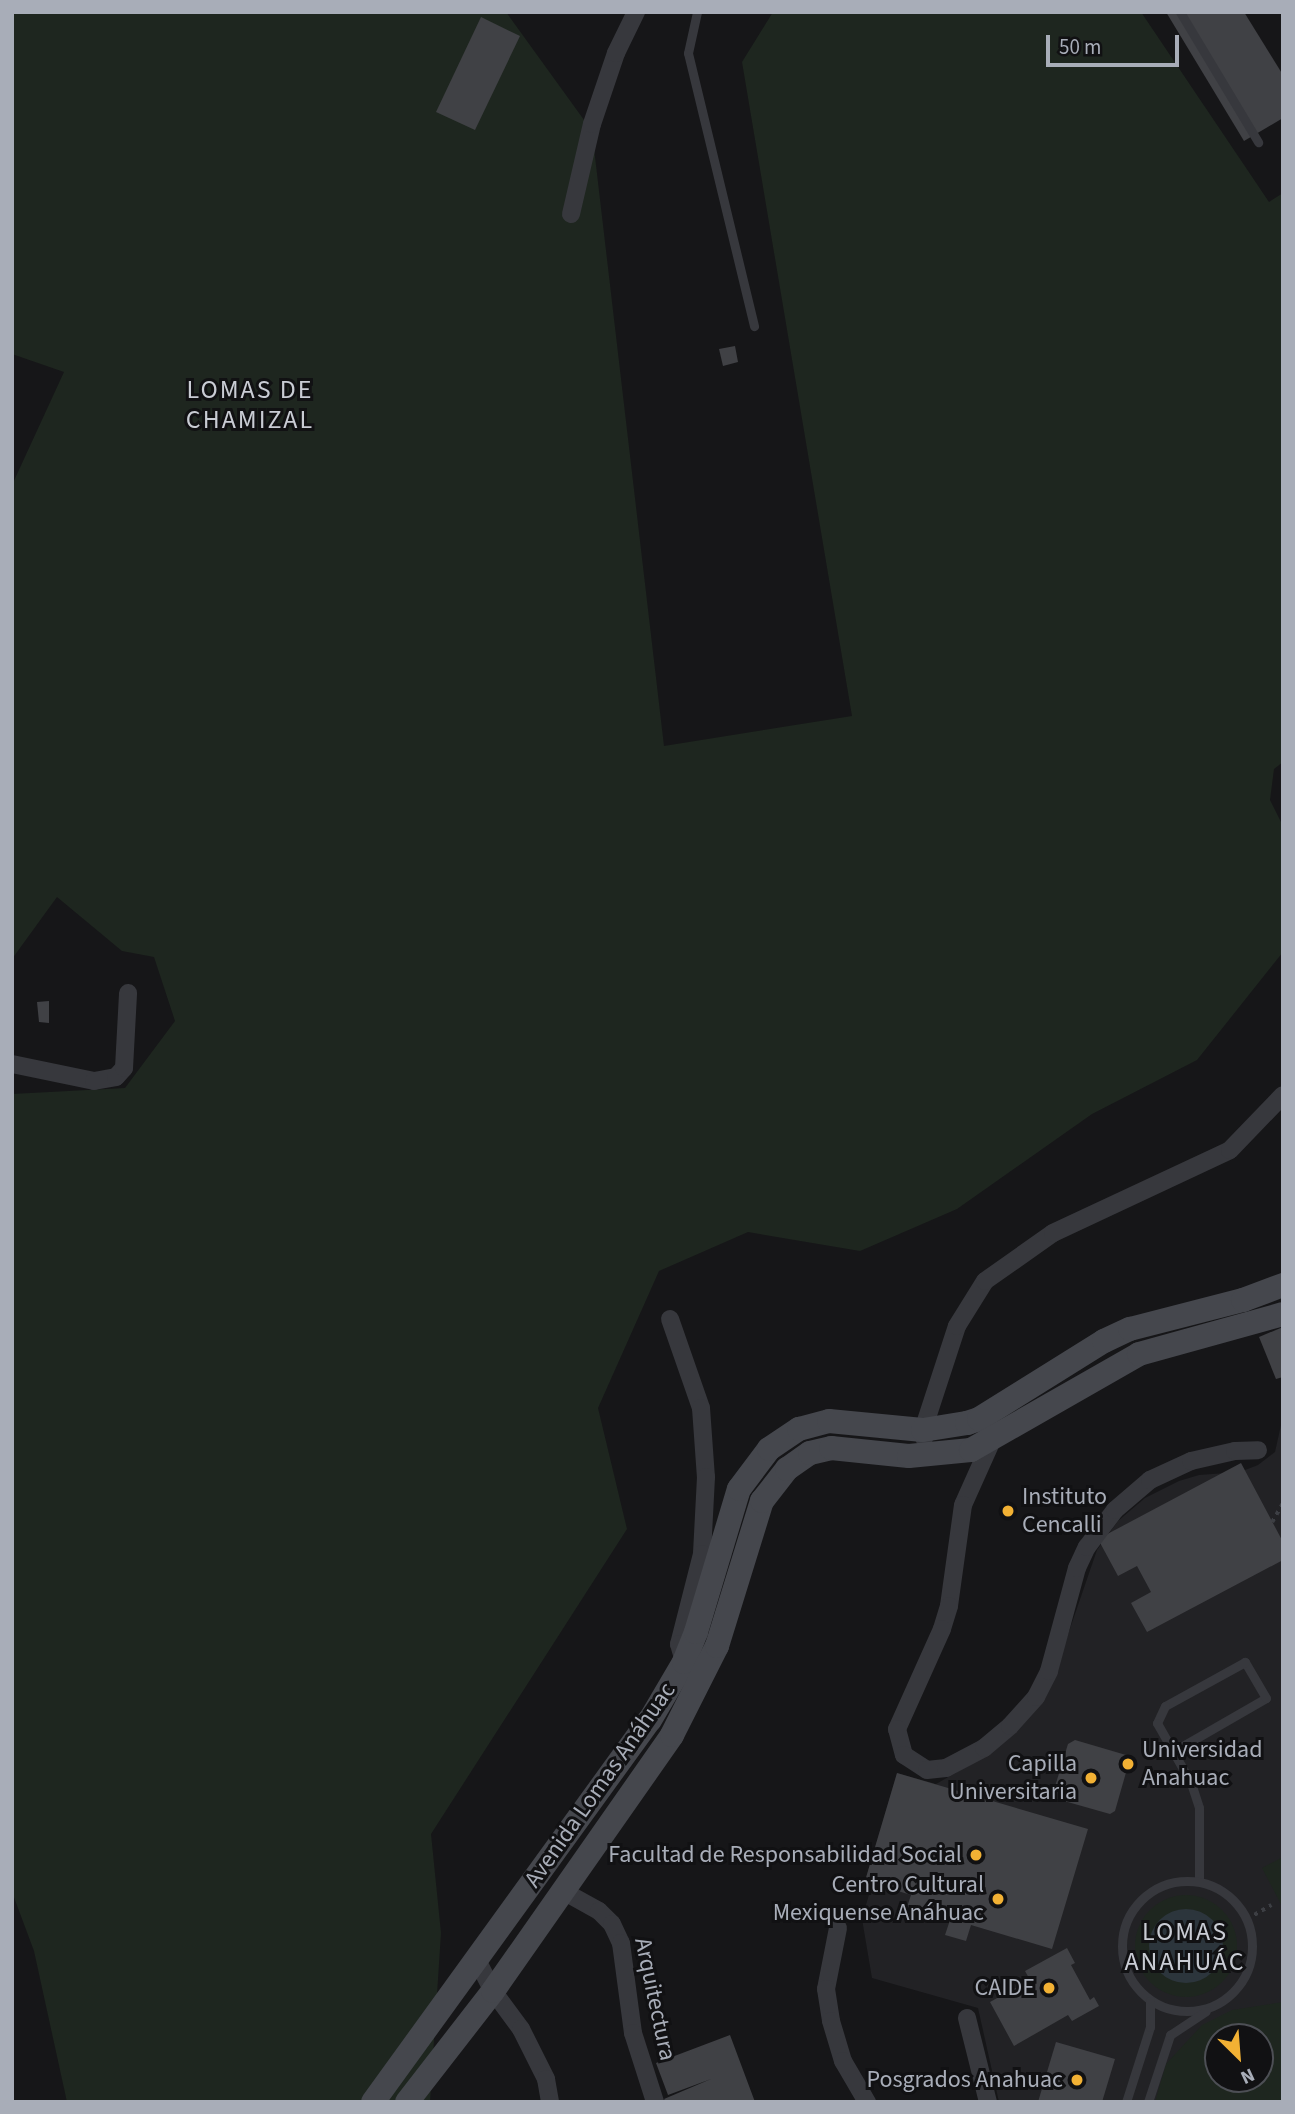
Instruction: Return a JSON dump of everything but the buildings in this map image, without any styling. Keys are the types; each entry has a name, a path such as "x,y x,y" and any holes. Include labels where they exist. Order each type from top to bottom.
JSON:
{"main road":[{"name":"Avenida Lomas Anáhuac","path":"407,2102 492,1991 672,1735 700,1683 732,1607 758,1514 777,1479 798,1460 820,1450 925,1456 971,1450 986,1429 1104,1341 1130,1329 1243,1300 1283,1285"},
{"name":"Avenida Lomas Anáhuac","path":"373,2102 618,1767 684,1662 708,1598 736,1496 747,1475 769,1449 799,1429 830,1421 923,1430 986,1429 1139,1354 1283,1314"}],"street":[{"path":"571,214 592,124 616,53 636,12"},
{"path":"12,1064 94,1081 116,1077 124,1068 128,993"},
{"path":"925,1456 923,1430 957,1326 985,1281 1053,1233 1230,1150 1283,1095"},
{"path":"670,1319 701,1408 706,1477 702,1554 679,1643 684,1662"},
{"path":"986,1429 963,1504 949,1606 942,1629 897,1729 904,1755 928,1770 946,1769 984,1748 1010,1726 1036,1697 1049,1671 1077,1568 1087,1547 1115,1510 1141,1487 1170,1469 1213,1454 1258,1450"},
{"name":"Arquitectura","path":"563,1891 599,1911 612,1924 621,1943 633,2033 655,2102"},
{"path":"838,1928 826,1989 831,2021 843,2061 867,2102"},
{"path":"477,1960 492,1991 521,2029 546,2079 550,2102"},
{"path":"967,2018 988,2102"}],"lane":[{"path":"697,12 688,53 754,326"},
{"path":"1180,12 1258,142"},
{"path":"1174,1751 1266,1698 1245,1662 1165,1706 1157,1723 1174,1751 1199,1808 1199,1881"},
{"path":"1148,2102 1170,2035 1212,2007 1234,1992 1248,1970 1253,1944 1247,1919 1227,1895 1199,1881 1177,1881 1156,1889 1138,1902 1126,1921 1121,1943 1124,1965 1134,1985 1150,2001 1170,2010 1191,2012 1212,2007"},
{"path":"1126,2102 1150,2027 1150,2001"}],"path":[{"path":"1272,1522 1283,1503"},
{"path":"1247,1919 1271,1905"}],"shaded area":[{"path":"12,12 506,12 592,131 664,746 852,716 742,62 773,12 1141,12 1269,202 1283,193 1283,762 1274,769 1270,800 1283,826 1283,952 1197,1060 1092,1114 957,1209 860,1251 748,1232 659,1271 598,1408 627,1529 431,1834 441,1933 430,2102 67,2102 34,1951 12,1892 12,1094 125,1088 175,1021 154,957 122,951 57,897 12,959 12,485 64,372 12,354"},
{"name":"Universidad Anahuac","path":"1283,1416 1283,2102 999,2102 978,2008 872,1978 862,1919 872,1884 865,1881 897,1773 936,1784 987,1755 1054,1675 1097,1550 1118,1521 1145,1498 1179,1481 1199,1475 1240,1472 1258,1465 1275,1452"},
{"path":"1283,1857 1283,1908 1262,1868"},
{"path":"1186,1895 1206,1899 1222,1910 1233,1926 1237,1946 1233,1966 1222,1982 1206,1993 1186,1997 1166,1993 1150,1982 1139,1966 1135,1946 1139,1926 1150,1910 1166,1899"},
{"path":"1179,1909 1193,1909 1207,1915 1217,1925 1223,1946 1221,1960 1207,1977 1193,1983 1179,1983 1165,1977 1155,1967 1149,1953 1149,1939 1155,1925 1165,1915"},
{"path":"1283,2002 1283,2102 1155,2102 1166,2064 1204,2024 1204,2093 1274,2093 1274,2023 1206,2023 1232,2010"}],"place":[{"name":"Instituto Cencalli","path":"1008,1511"},
{"name":"Universidad Anahuac","path":"1128,1764"},
{"name":"Capilla Universitaria","path":"1091,1778"},
{"name":"Facultad de Responsabilidad Social","path":"976,1855"},
{"name":"Centro Cultural Mexiquense Anáhuac","path":"998,1899"},
{"name":"CAIDE","path":"1049,1988"},
{"name":"Posgrados Anahuac","path":"1077,2080"}],"district":[{"name":"LOMAS DE CHAMIZAL","path":"250,405"},
{"name":"LOMAS ANAHUÁC","path":"1185,1947"}]}
